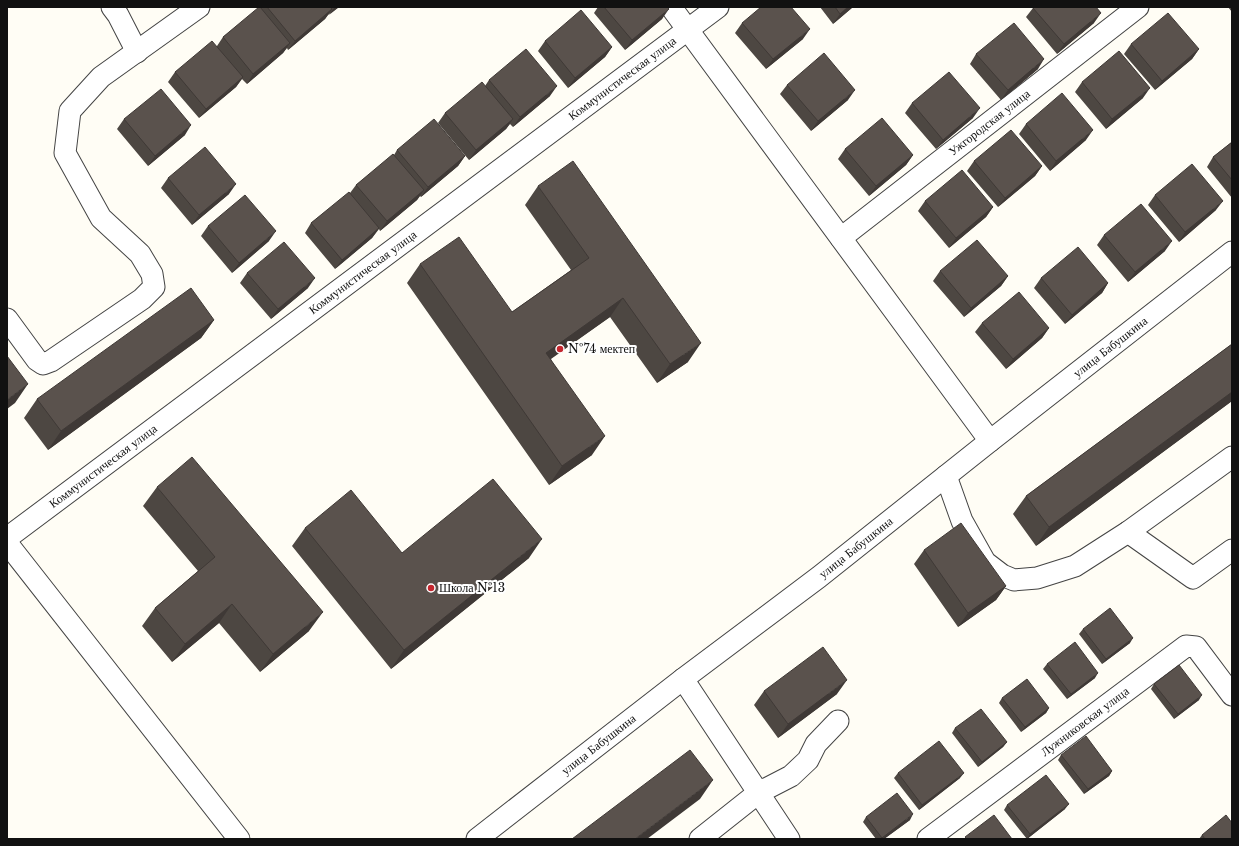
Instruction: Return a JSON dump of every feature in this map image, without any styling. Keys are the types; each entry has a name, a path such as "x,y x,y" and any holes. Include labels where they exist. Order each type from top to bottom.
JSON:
{"street":[{"path":"112,7 137,52"},
{"path":"7,319 37,360 43,364 51,361 142,299 154,287 152,274 140,254 101,218 65,153 70,111 101,77 199,7"},
{"path":"671,7 990,441"},
{"name":"Коммунистическая улица","path":"7,538 718,7"},
{"name":"Ужгородская улица","path":"841,238 1138,7"},
{"name":"улица Бабушкина","path":"477,839 819,577 1232,252"},
{"path":"946,476 962,521 985,562 1002,575 1014,580 1037,578 1075,566 1128,532 1232,457"},
{"path":"1128,532 1192,578 1232,550"},
{"path":"7,543 239,839"},
{"name":"Лужниковская улица","path":"928,839 1186,646 1196,647 1232,695"},
{"path":"683,680 758,793 773,829 789,839"},
{"path":"700,839 758,793 791,776 808,760 816,744 838,721"}],"building":[{"path":"259,7 290,43 253,74 223,37"},
{"path":"267,7 330,7 332,9 295,41"},
{"path":"604,7 667,7 669,9 632,40"},
{"path":"761,7 791,7 810,29 773,59 742,23"},
{"path":"835,7 848,7 840,14"},
{"path":"1096,7 1101,13 1064,44 1033,8"},
{"path":"581,10 612,47 575,78 545,41"},
{"path":"1168,13 1199,49 1162,81 1131,44"},
{"path":"1014,23 1044,59 1008,90 976,54"},
{"path":"212,41 243,77 206,109 175,72"},
{"path":"526,49 557,86 520,117 489,80"},
{"path":"1119,51 1150,88 1112,119 1082,82"},
{"path":"824,53 855,90 818,121 787,85"},
{"path":"949,72 980,108 943,140 912,103"},
{"path":"482,82 513,119 476,150 445,113"},
{"path":"161,89 191,125 155,156 124,119"},
{"path":"1062,93 1093,130 1056,161 1026,124"},
{"path":"882,118 913,155 876,186 845,149"},
{"path":"434,119 465,156 428,187 397,150"},
{"path":"1011,130 1042,166 1005,198 974,161"},
{"path":"1232,142 1232,180 1213,157"},
{"path":"205,147 236,184 199,215 168,178"},
{"path":"393,154 424,190 387,221 356,185"},
{"path":"573,161 701,343 670,364 623,298 546,353 605,436 562,466 420,264 459,237 512,312 589,258 538,186"},
{"path":"1192,164 1223,201 1185,232 1155,195"},
{"path":"962,170 993,207 956,238 925,201"},
{"path":"349,192 379,228 342,260 311,223"},
{"path":"245,195 276,231 239,263 208,226"},
{"path":"1141,204 1172,241 1135,272 1104,235"},
{"path":"977,240 1008,276 971,308 940,271"},
{"path":"284,242 315,278 278,309 247,273"},
{"path":"1078,247 1108,283 1072,315 1041,278"},
{"path":"191,288 214,320 61,431 37,399"},
{"path":"1019,292 1049,328 1013,359 982,323"},
{"path":"1232,344 1232,392 1049,527 1026,496"},
{"path":"7,356 28,384 7,400"},
{"path":"192,457 323,612 273,654 232,604 185,644 155,608 215,557 157,487"},
{"path":"493,479 542,539 404,650 305,528 351,490 402,553"},
{"path":"961,523 1006,586 968,613 924,550"},
{"path":"1110,608 1133,638 1106,659 1083,629"},
{"path":"1075,642 1098,673 1071,694 1047,664"},
{"path":"823,647 847,680 788,724 764,691"},
{"path":"1179,665 1202,695 1178,714 1154,684"},
{"path":"1027,679 1049,708 1025,727 1002,698"},
{"path":"981,709 1007,742 982,762 955,728"},
{"path":"1086,736 1112,771 1088,789 1061,755"},
{"path":"939,741 964,773 922,805 898,773"},
{"path":"690,750 713,780 635,839 572,839"},
{"path":"1046,775 1069,804 1030,834 1007,805"},
{"path":"897,793 913,814 882,838 866,817"},
{"path":"994,815 1012,839 967,839 965,837"},
{"path":"1226,815 1232,823 1232,839 1205,839 1202,835"}],"place":[{"name":"№74 мектеп","path":"560,349"},
{"name":"Школа №13","path":"431,588"}]}
